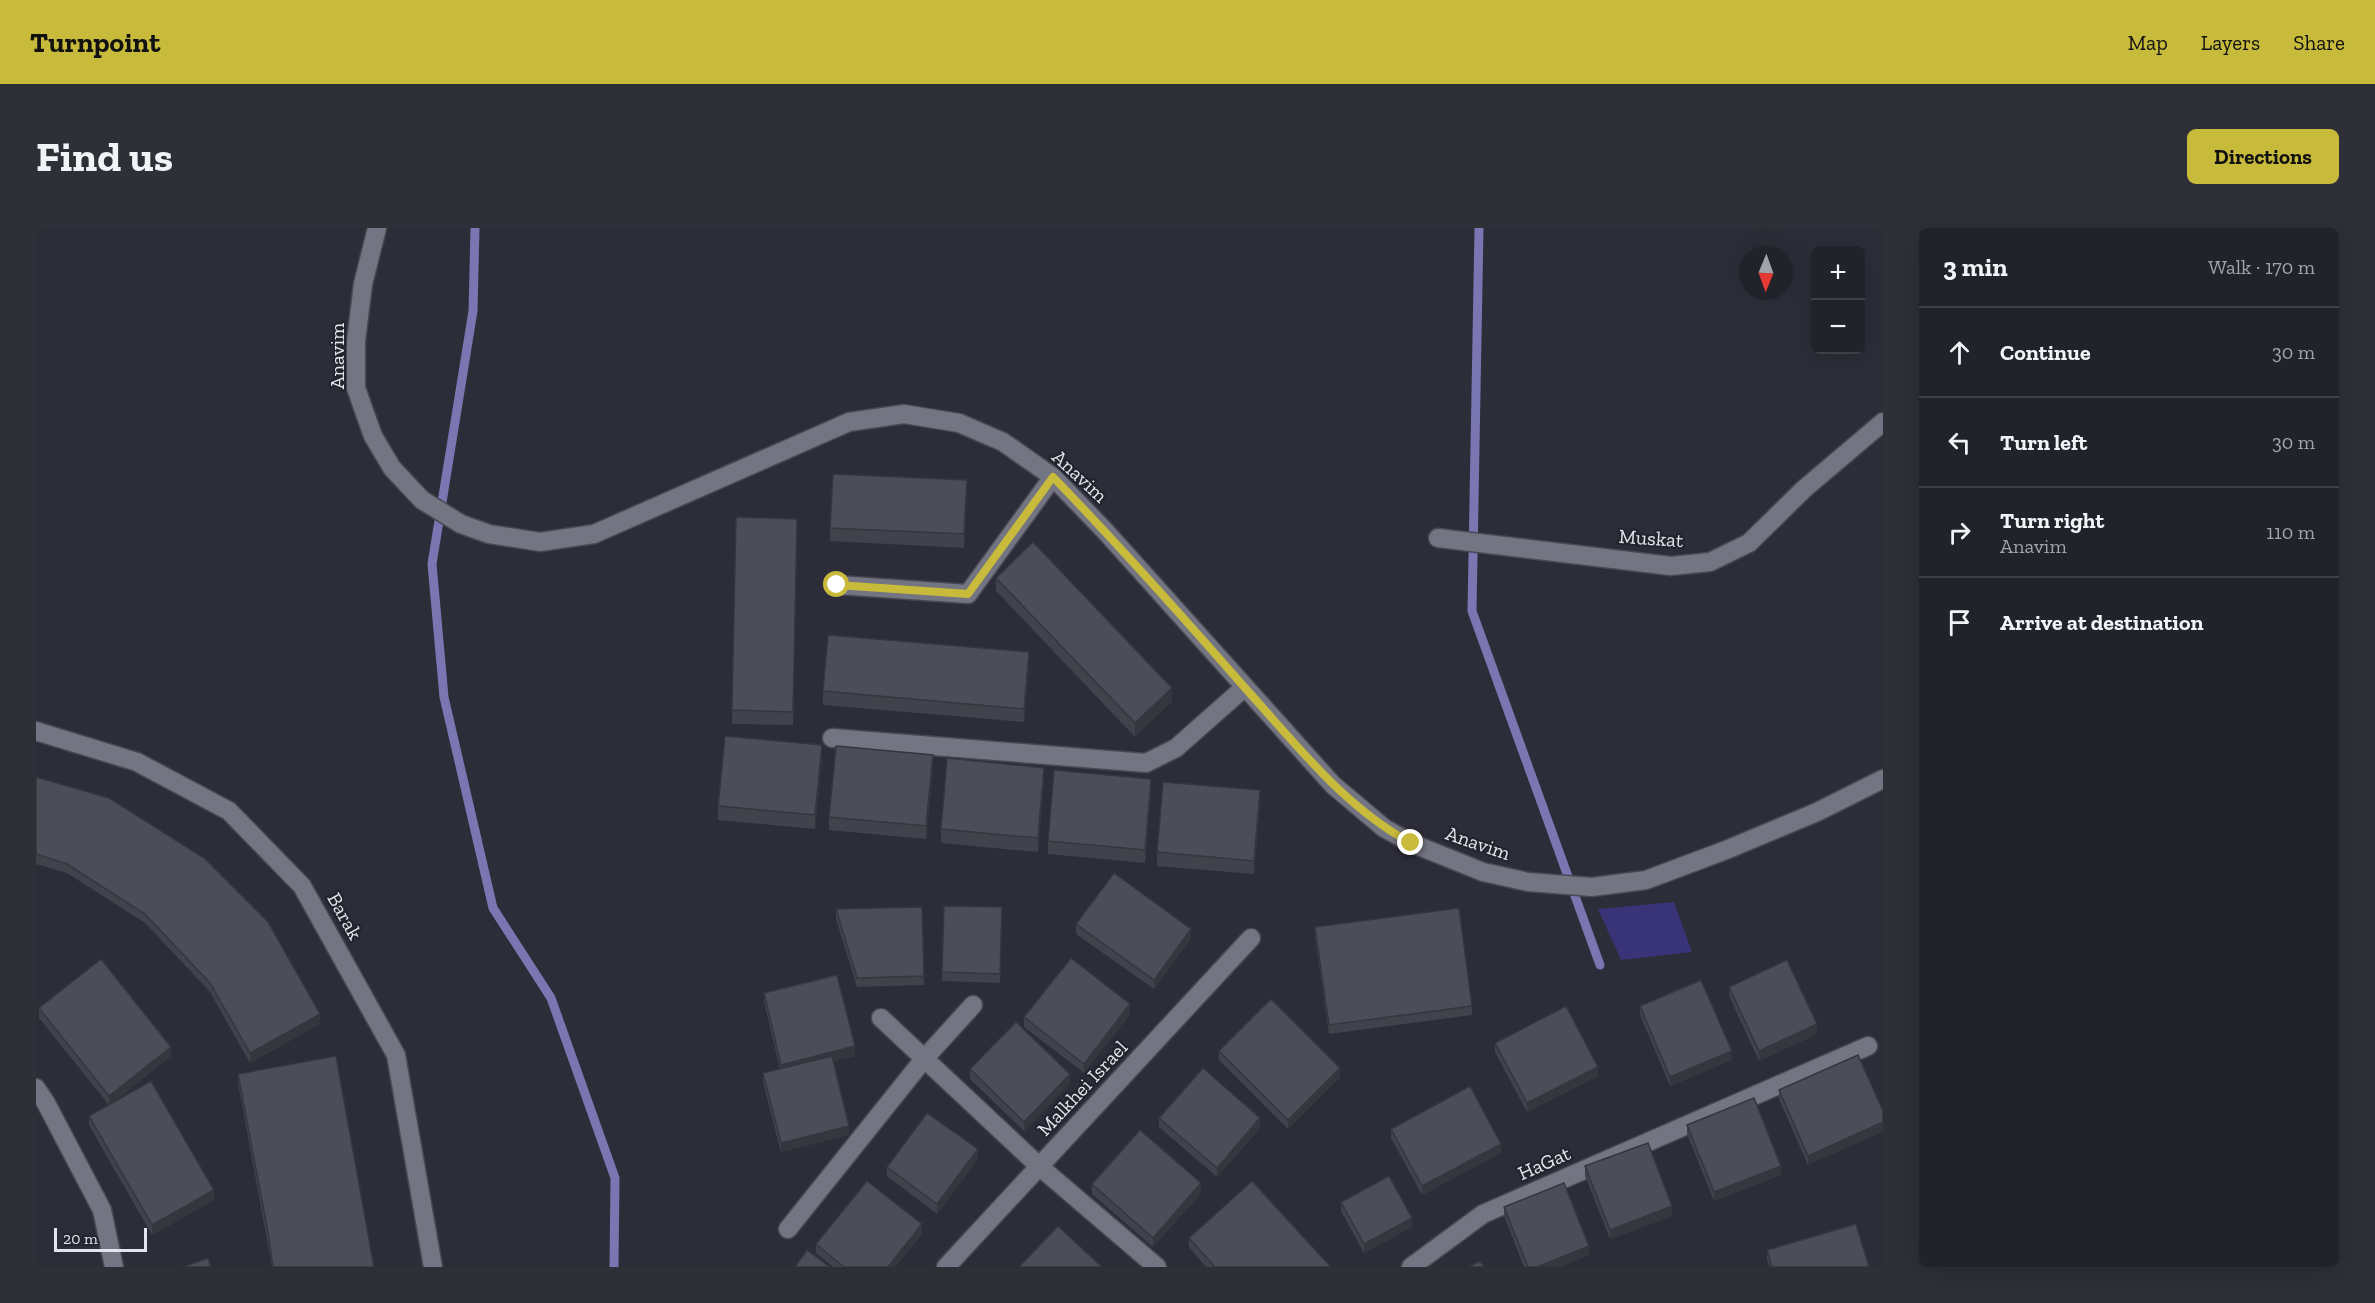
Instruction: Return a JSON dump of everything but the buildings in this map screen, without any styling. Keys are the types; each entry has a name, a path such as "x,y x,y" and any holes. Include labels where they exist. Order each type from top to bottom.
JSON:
{"street":[{"name":"Anavim","path":"377,228 363,284 356,341 356,388 373,436 392,468 422,500 461,524 489,534 540,542 594,534 849,422 904,414 960,423 1003,442 1053,477 1106,532 1333,785 1384,828 1411,843 1483,872 1528,882 1592,887 1646,880 1726,850 1816,812 1883,779"},
{"name":"Muskat","path":"1438,538 1671,566 1710,562 1749,543 1804,489 1883,422"},
{"path":"837,585 968,594 1053,477"},
{"path":"832,738 1146,763 1176,748 1245,687"},
{"name":"Barak","path":"36,730 137,762 229,811 302,886 396,1055 433,1267"},
{"name":"Malkhei Israel","path":"946,1267 1251,938"},
{"path":"788,1229 924,1059 973,1005"},
{"path":"881,1018 1040,1167 1157,1267"},
{"name":"HaGat","path":"1412,1267 1483,1215 1868,1046"},
{"path":"36,1088 102,1210 114,1267"}],"shaded area":[{"path":"1674,902 1692,952 1621,960 1598,909"}],"waterway":[{"path":"475,228 473,311 432,564 444,697 493,908 551,998 615,1178 614,1267"},
{"path":"1479,228 1472,611 1600,965"}],"route":[{"path":"837,585 968,594 1053,477 1106,532 1333,785 1384,828 1411,843"}]}
